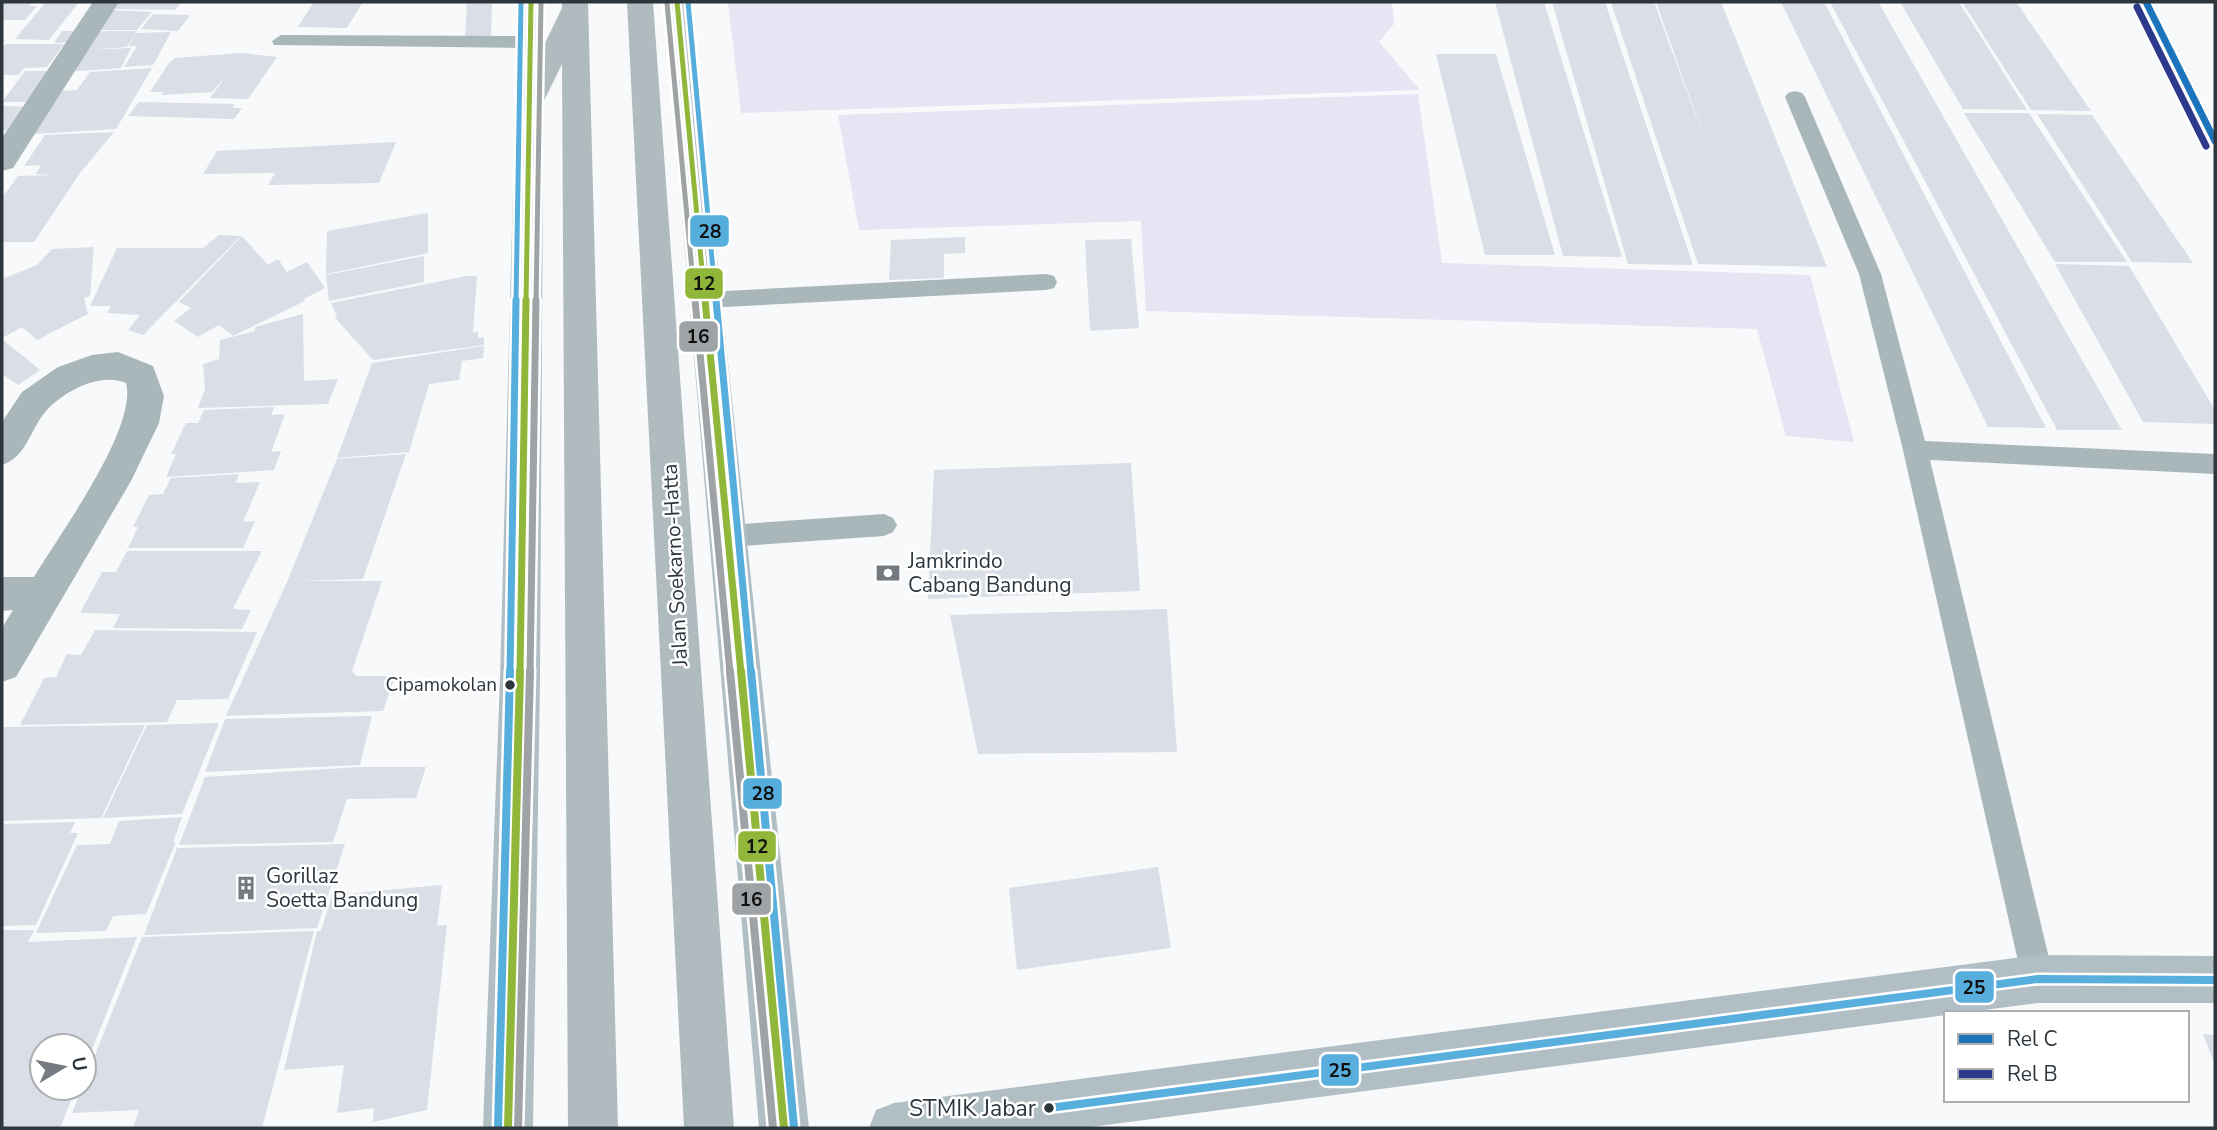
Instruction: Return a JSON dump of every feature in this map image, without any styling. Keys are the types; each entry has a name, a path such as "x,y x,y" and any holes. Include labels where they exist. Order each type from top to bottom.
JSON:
{"highway":[{"name":"Jalan Soekarno-Hatta","path":"640,2 709,1128"},
{"path":"531,101 575,4"},
{"path":"575,4 593,1128"}],"main road":[{"path":"508,1128 531,2"},
{"path":"677,2 784,1128"},
{"path":"894,1128 2039,979 2215,980"}],"street":[{"path":"2,161 106,2"},
{"path":"2,451 34,401 70,376 118,365 141,375 147,396 141,423 118,471 2,664"},
{"path":"2,593 43,593"}],"lane":[{"path":"281,41 530,42"},
{"path":"1795,97 1870,274 1915,450 2039,979"},
{"path":"705,300 1046,282"},
{"path":"1915,450 2215,464"},
{"path":"728,536 884,526"}],"shaded area":[{"path":"728,2 1392,2 1394,24 1379,42 1420,90 741,113"},
{"path":"1418,94 1442,263 1810,275 1854,442 1786,436 1757,329 1146,311 1141,221 859,230 838,115"}],"building":[{"path":"2,2 33,2 29,6 37,6 25,20 2,20"},
{"path":"46,2 79,2 49,40 15,39"},
{"path":"116,2 181,2 175,10 111,9"},
{"path":"314,2 363,2 347,28 298,27"},
{"path":"467,2 492,2 491,37 465,39"},
{"path":"1495,2 1544,2 1622,257 1563,256"},
{"path":"1552,2 1605,2 1693,265 1628,264"},
{"path":"1611,2 1654,2 1709,152 1656,2 1721,2 1827,267 1698,264"},
{"path":"1781,2 1824,2 2046,428 1988,427"},
{"path":"1830,2 1878,2 2122,430 2057,430"},
{"path":"1900,2 1959,2 2027,110 1963,109"},
{"path":"1962,2 2016,2 2091,111 2031,110"},
{"path":"107,10 152,12 137,30 91,30"},
{"path":"153,14 190,15 178,31 141,29"},
{"path":"62,31 82,31 75,42 54,43"},
{"path":"90,31 137,31 127,47 86,50 131,48 121,68 64,72"},
{"path":"171,32 153,65 124,67 137,46 129,46 136,33"},
{"path":"6,44 64,44 47,67 24,68 19,75 2,75 2,48"},
{"path":"241,53 277,57 248,99 210,98 227,75 212,92 162,95 163,92 150,92 175,58"},
{"path":"1436,54 1496,54 1555,255 1485,255"},
{"path":"152,68 116,129 34,134 57,91 77,90 90,72"},
{"path":"25,71 59,71 36,102 2,102"},
{"path":"139,102 234,104 233,108 242,108 234,119 128,116"},
{"path":"2,106 36,107 18,131 2,130"},
{"path":"1964,113 2029,113 2127,262 2055,262"},
{"path":"2037,114 2092,115 2193,263 2132,262"},
{"path":"114,132 80,173 34,242 2,242 2,198 18,176 54,175 36,174 41,165 24,166 45,135"},
{"path":"396,142 379,183 268,185 275,173 203,174 217,151"},
{"path":"428,213 428,253 326,274 327,231"},
{"path":"219,235 241,236 143,335 128,330 140,315 107,313 111,306 90,306 117,248 203,248"},
{"path":"242,236 268,265 278,259 287,272 307,262 325,288 304,299 305,301 233,336 219,325 198,337 174,321 191,308 179,302"},
{"path":"965,237 965,253 944,254 944,278 889,280 891,240"},
{"path":"1131,239 1139,328 1090,331 1085,240"},
{"path":"94,247 90,296 84,298 88,314 37,340 22,327 4,337 2,335 2,279 37,265 52,249"},
{"path":"424,256 424,282 329,301 326,275"},
{"path":"2055,264 2129,266 2215,410 2215,424 2143,422"},
{"path":"477,276 473,333 478,331 478,338 484,337 484,345 373,360 335,318 337,317 331,303"},
{"path":"303,314 304,381 338,379 328,404 198,408 205,389 203,364 219,359 220,340"},
{"path":"2,339 40,370 18,385 2,374"},
{"path":"484,346 483,358 462,361 459,380 429,384 409,452 337,458 372,363"},
{"path":"274,407 271,415 285,414 271,452 281,451 274,470 166,477 176,454 171,454 186,423 198,423 204,410"},
{"path":"406,454 363,579 295,581 382,581 352,671 356,676 395,676 383,711 226,716 287,582 337,459"},
{"path":"1131,463 1140,591 928,599 934,470"},
{"path":"239,474 236,483 260,482 243,522 255,521 243,548 128,548 138,527 133,527 149,495 163,494 171,478"},
{"path":"127,551 262,551 233,609 251,610 242,629 113,628 120,614 80,613 102,572 116,572"},
{"path":"1167,609 1177,752 978,754 950,615"},
{"path":"95,630 257,632 228,699 177,700 167,722 20,725 44,678 56,677 67,654 81,655"},
{"path":"372,716 360,765 205,772 225,719"},
{"path":"219,723 182,814 103,818 147,725"},
{"path":"145,725 101,818 2,821 2,727"},
{"path":"359,767 426,767 416,798 347,799 333,842 179,845 205,777"},
{"path":"182,817 173,843 176,842 146,914 113,916 106,931 36,933 77,845 110,844 119,821"},
{"path":"75,822 70,833 78,833 36,925 2,926 2,824"},
{"name":"Gorillaz Soetta Bandung","path":"345,844 317,928 144,935 177,848"},
{"path":"1158,867 1171,948 1017,970 1009,888"},
{"path":"442,885 437,926 447,925 427,1110 373,1122 374,1108 337,1113 344,1065 284,1070 317,931 321,931 332,895"},
{"path":"2,930 34,930 28,942 137,937 98,1034 98,1032 28,1032 28,1102 70,1102 60,1128 2,1128"},
{"path":"314,931 262,1128 133,1128 139,1110 72,1113 76,1102 98,1102 98,1048 142,937"},
{"path":"2203,1034 2215,1035 2215,1065"}],"rail line":[{"name":"C","path":"2146,2 2215,141"},
{"name":"B","path":"2137,7 2206,146"}],"transit line":[{"name":"28","path":"498,1128 510,679 521,2"},
{"name":"12","path":"508,1128 520,679 531,2"},
{"name":"16","path":"518,1128 530,679 541,2"},
{"name":"12","path":"677,2 784,1128"},
{"name":"28","path":"688,2 794,1127"},
{"name":"16","path":"667,3 773,1128"},
{"name":"25","path":"1049,1108 2038,979 2215,980"}],"place":[{"name":"Jamkrindo Cabang Bandung","path":"888,573"},
{"name":"Cipamokolan","path":"510,685"},
{"name":"Gorillaz Soetta Bandung","path":"246,888"},
{"name":"STMIK Jabar","path":"1049,1108"}]}
